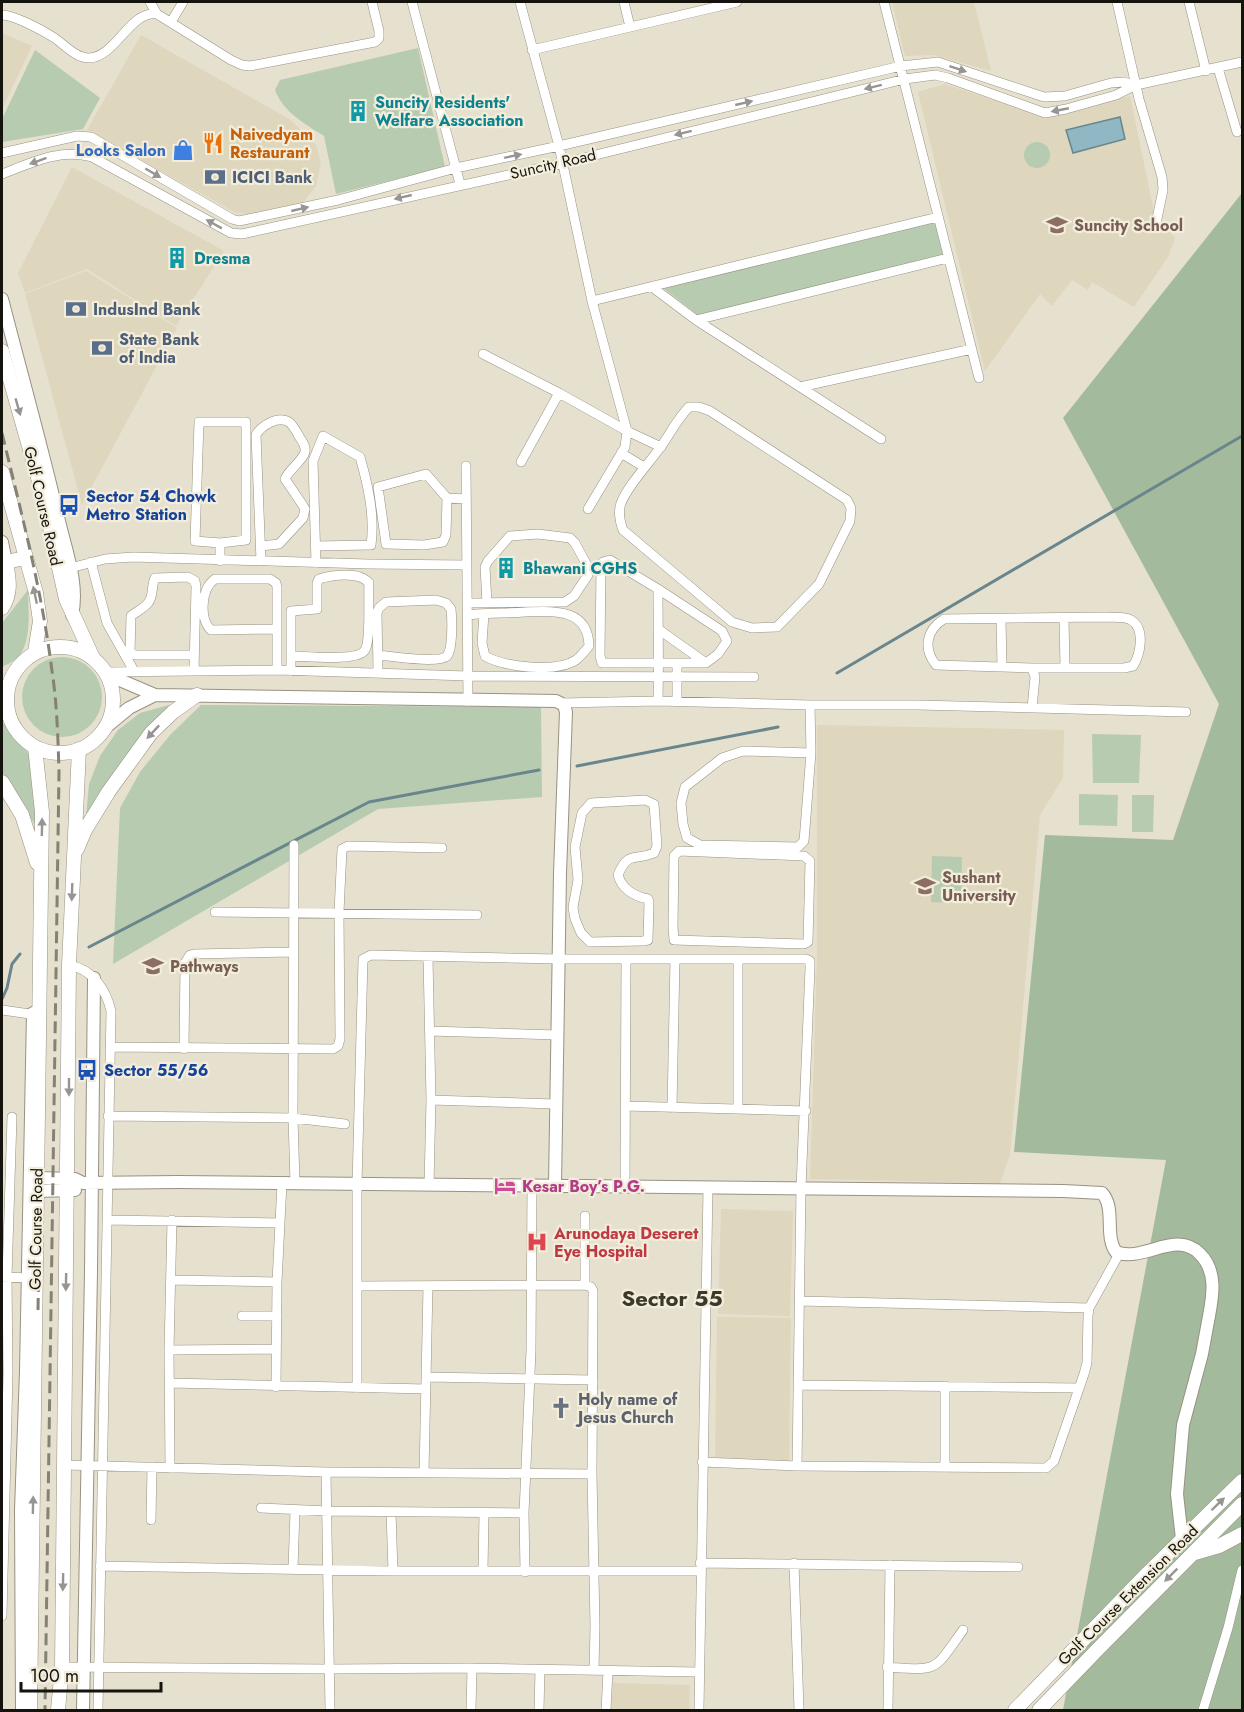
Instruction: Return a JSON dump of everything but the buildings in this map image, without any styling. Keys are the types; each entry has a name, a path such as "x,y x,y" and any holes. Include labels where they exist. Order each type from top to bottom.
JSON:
{"main road":[{"name":"Golf Course Road","path":"2,351 42,492 60,576 72,615 94,658"},
{"name":"Golf Course Road","path":"2,472 36,593 40,621 35,652"},
{"path":"2,608 10,586 6,562 25,558"},
{"path":"50,647 65,647 80,651 94,658 107,674 113,690 111,716 106,727 94,741 79,749 64,753 50,752 35,747 20,736 6,718 8,674 35,652 50,647"},
{"path":"74,859 85,830 109,791 151,733 173,712 197,695"},
{"name":"Golf Course Road","path":"30,1710 28,1467 36,1185 36,1015 42,884 42,812 35,747"},
{"name":"Golf Course Road","path":"58,1710 62,1667 69,965 79,749"},
{"path":"2,782 22,815 42,884"},
{"name":"Golf Course Extension Road","path":"1015,1710 1242,1481"},
{"name":"Golf Course Extension Road","path":"1039,1710 1242,1504"},
{"path":"1193,1553 1219,1546 1242,1534"},
{"path":"1086,1637 1098,1649"}],"street":[{"path":"150,2 157,14 231,60 250,66 375,42 379,38 380,31 372,2"},
{"path":"171,22 183,2"},
{"path":"412,2 460,184"},
{"path":"520,2 560,146 592,301 627,431 621,453 588,509"},
{"path":"624,2 630,27"},
{"path":"532,50 737,2"},
{"path":"884,2 979,378"},
{"path":"1117,2 1162,184 1162,200 1155,228"},
{"path":"1189,2 1206,71"},
{"path":"2,15 52,36 82,57 88,58 104,53 145,15 157,14"},
{"path":"2,153 77,136 90,137 232,219 243,221 338,200 456,168 901,66 938,62 1053,98 1111,83 1123,82 1136,85 1242,62"},
{"path":"1218,68 1237,132"},
{"name":"Suncity Road","path":"2,174 46,158 70,153 82,154 231,233 242,234 563,163 904,79 935,75 948,78 1045,113 1066,110 1116,95 1136,85"},
{"path":"592,301 938,217"},
{"path":"696,320 948,258"},
{"path":"652,286 696,320 881,439"},
{"path":"2,299 70,568 76,596 72,615"},
{"path":"800,387 972,349"},
{"path":"483,354 661,447"},
{"path":"521,462 559,393"},
{"path":"689,407 699,407 710,411 847,500 851,508 850,521 819,584 777,627 752,628 732,622 623,530 620,519 621,504 644,467 661,447 683,413 689,407"},
{"path":"261,546 279,544 301,523 305,513 302,504 285,479 288,471 304,453 305,448 296,430 284,421 267,424 260,428 256,435 261,561"},
{"path":"199,422 246,422 246,540 220,543 195,542 199,422"},
{"path":"315,546 371,545 373,533 368,486 360,457 322,436 313,461 315,546 316,563"},
{"path":"621,453 644,467"},
{"path":"466,465 468,701"},
{"path":"447,498 446,535 443,542 424,545 386,544 378,486 426,474 447,498 466,499"},
{"path":"468,603 487,603 565,602 574,596 588,574 587,563 570,538 538,534 510,536 485,567 487,603"},
{"path":"2,542 6,562"},
{"path":"220,543 220,561"},
{"path":"70,568 91,562 133,557 220,561 467,565"},
{"path":"610,560 658,589 725,635 726,645 706,663 601,662 601,564 610,560"},
{"path":"91,562 107,623 134,672"},
{"path":"291,656 352,657 363,653 367,645 368,622 369,583 365,578 328,576 319,579 316,609 291,611 291,656 291,670"},
{"path":"194,655 135,655 130,653 131,616 151,600 152,584 155,578 188,577 195,581 194,670"},
{"path":"278,629 211,630 204,620 207,585 214,579 270,579 276,583 278,629 278,670"},
{"path":"658,589 658,701"},
{"path":"378,655 429,660 442,659 450,649 451,609 446,603 436,600 386,602 379,608 377,613 378,672"},
{"path":"468,615 484,614 562,612 577,619 586,628 589,646 576,660 561,665 541,667 508,665 493,661 484,656 484,614"},
{"path":"1064,618 1065,668"},
{"path":"1124,618 1132,621 1139,629 1140,656 1133,666 1124,668 936,665 929,657 929,633 934,625 944,619 1001,619 1124,618"},
{"path":"1001,619 1002,667"},
{"path":"658,629 706,663"},
{"path":"677,663 677,701"},
{"path":"1032,668 1035,676 1032,708"},
{"path":"107,674 194,670 291,670 468,676 754,677"},
{"path":"107,674 155,695 561,703 677,701 1186,712"},
{"path":"106,727 129,708 155,695"},
{"path":"555,1186 560,874 566,712 561,703"},
{"path":"810,705 811,753 804,841 798,847 699,845 687,838 681,803 685,787 722,758 742,751 811,753"},
{"path":"645,800 654,804 657,846 654,853 634,856 623,864 618,875 624,888 634,896 648,899 648,940 590,942 581,933 575,920 573,907 578,868 575,847 577,836 582,813 591,803 645,800"},
{"path":"276,1387 280,1223 288,1183 293,1118 294,845"},
{"path":"111,1047 333,1049 338,1046 340,1039 339,912 342,849 348,846 442,848"},
{"path":"676,852 804,856 810,861 808,942 804,944 748,942 674,940 674,856 676,852"},
{"path":"560,874 578,868"},
{"path":"560,874 578,880"},
{"path":"214,912 477,915"},
{"path":"733,942 739,959 738,1109"},
{"path":"739,959 748,942"},
{"path":"184,1048 186,963 190,955 293,952"},
{"path":"357,1388 357,1184 363,959 371,955 559,959 806,959 810,962 806,1111 801,1188 800,1385 797,1466"},
{"path":"428,957 431,1100 429,1185"},
{"path":"625,1187 626,959"},
{"path":"672,1108 675,959"},
{"path":"69,965 83,968 94,978 110,1002 111,1011 98,1710"},
{"path":"83,1710 87,1465 87,1183 94,978"},
{"path":"2,1010 36,1015 32,1278 4,1277"},
{"path":"430,1031 557,1035"},
{"path":"431,1100 555,1104"},
{"path":"625,1106 806,1111"},
{"path":"108,1116 293,1118 345,1124"},
{"path":"2,1616 5,1206 12,1117"},
{"path":"36,1185 68,1184 75,1179 87,1183 1098,1192 1105,1195 1111,1244 1119,1254 1125,1255 1181,1244 1190,1247 1204,1258 1212,1277 1208,1326 1182,1434 1177,1494 1182,1539"},
{"path":"525,1572 524,1514 530,1378 532,1186"},
{"path":"699,1710 708,1188"},
{"path":"585,1216 585,1285"},
{"path":"108,1220 280,1223"},
{"path":"170,1468 169,1350 172,1220"},
{"path":"702,1462 797,1466 1036,1469 1048,1467 1054,1461 1087,1363 1089,1308 1119,1254"},
{"path":"171,1280 278,1282"},
{"path":"357,1286 585,1285 591,1287 593,1291 594,1670"},
{"path":"424,1473 428,1286"},
{"path":"800,1300 1089,1308"},
{"path":"242,1316 277,1316"},
{"path":"169,1350 276,1349"},
{"path":"426,1377 593,1380"},
{"path":"170,1383 426,1389"},
{"path":"800,1385 1079,1388"},
{"path":"945,1386 945,1468"},
{"path":"64,1465 327,1472 592,1474"},
{"path":"3,1466 28,1467 22,1710"},
{"path":"151,1520 152,1467"},
{"path":"327,1472 330,1710"},
{"path":"261,1508 524,1514"},
{"path":"292,1569 295,1510"},
{"path":"391,1512 393,1570"},
{"path":"483,1571 484,1513"},
{"path":"100,1566 525,1572 794,1563 1018,1567"},
{"path":"794,1563 799,1710"},
{"path":"888,1710 890,1565"},
{"path":"1203,1710 1226,1638 1242,1570"},
{"path":"887,1667 922,1670 936,1666 963,1630"},
{"path":"62,1667 472,1668 698,1672"},
{"path":"471,1710 472,1668"},
{"path":"539,1710 540,1670"},
{"path":"606,1710 608,1671"}],"shaded area":[{"path":"892,2 974,2 991,71 933,55 905,56"},
{"path":"2,33 32,46 2,109"},
{"path":"141,35 291,120 316,145 321,163 316,186 303,203 256,215 236,213 87,130"},
{"name":"Suncity School","path":"944,84 1046,117 1130,96 1154,212 1175,238 1168,257 1134,307 1092,282 1088,290 1072,280 1052,306 1040,294 985,371 918,92"},
{"path":"72,167 224,251 176,326 87,269 25,293 18,273"},
{"path":"86,271 177,328 82,505 25,294"},
{"name":"Sushant University","path":"817,725 1064,730 1063,778 1040,815 1010,1155 1000,1183 810,1179 817,956"},
{"path":"721,1209 793,1211 790,1316 718,1314"},
{"path":"717,1317 791,1318 789,1461 715,1460"},
{"path":"613,1683 690,1685 689,1710 611,1710"}],"green space":[{"path":"418,48 445,167 336,194 324,136 295,117 284,105 275,90 280,80"},
{"path":"35,50 100,98 83,129 2,142 2,119"},
{"path":"1037,142 1046,146 1050,155 1046,164 1037,168 1028,164 1024,155 1028,146"},
{"path":"1242,193 1242,1710 1063,1710 1166,1160 1014,1152 1045,835 1173,840 1219,704 1063,418"},
{"path":"935,222 944,256 698,315 663,288"},
{"path":"28,590 28,627 25,646 15,660 2,667 2,623"},
{"path":"54,657 70,657 91,668 102,689 102,705 91,726 70,737 54,737 40,731 28,719 22,705 22,689 28,675 40,663"},
{"path":"173,704 137,743 86,816 89,784 100,756 118,730 140,713"},
{"path":"201,705 541,707 542,797 378,809 113,964 120,808 140,772 170,735"},
{"path":"2,721 32,758 38,830 2,772"},
{"path":"1092,734 1141,735 1139,783 1093,783"},
{"path":"1079,794 1118,795 1117,826 1079,825"},
{"path":"1132,795 1154,795 1153,832 1132,832"},
{"path":"932,856 962,857 961,903 931,902"}],"water":[{"path":"1120,117 1125,139 1073,153 1066,130"}],"waterway":[{"path":"837,673 1242,436"},
{"path":"577,766 778,727"},
{"path":"89,947 369,802 539,770"},
{"path":"2,999 12,964 20,954"}],"railway":[{"path":"2,433 43,611 55,696 59,759 45,1710"},
{"path":"38,1310 40,1191"}],"place":[{"name":"Suncity Residents' Welfare Association","path":"358,111"},
{"name":"Naivedyam Restaurant","path":"213,143"},
{"name":"Looks Salon","path":"183,150"},
{"name":"ICICI Bank","path":"215,177"},
{"name":"Suncity School","path":"1057,225"},
{"name":"Dresma","path":"177,258"},
{"name":"IndusInd Bank","path":"76,309"},
{"name":"State Bank of India","path":"102,348"},
{"name":"Sector 54 Chowk Metro Station","path":"69,505"},
{"name":"Bhawani CGHS","path":"506,568"},
{"name":"Sushant University","path":"925,886"},
{"name":"Pathways","path":"153,966"},
{"name":"Sector 55/56","path":"87,1070"},
{"name":"Kesar Boy’s P.G.","path":"505,1186"},
{"name":"Arunodaya Deseret Eye Hospital","path":"537,1242"},
{"name":"Holy name of Jesus Church","path":"561,1408"}],"district":[{"name":"Sector 55","path":"672,1298"}]}
